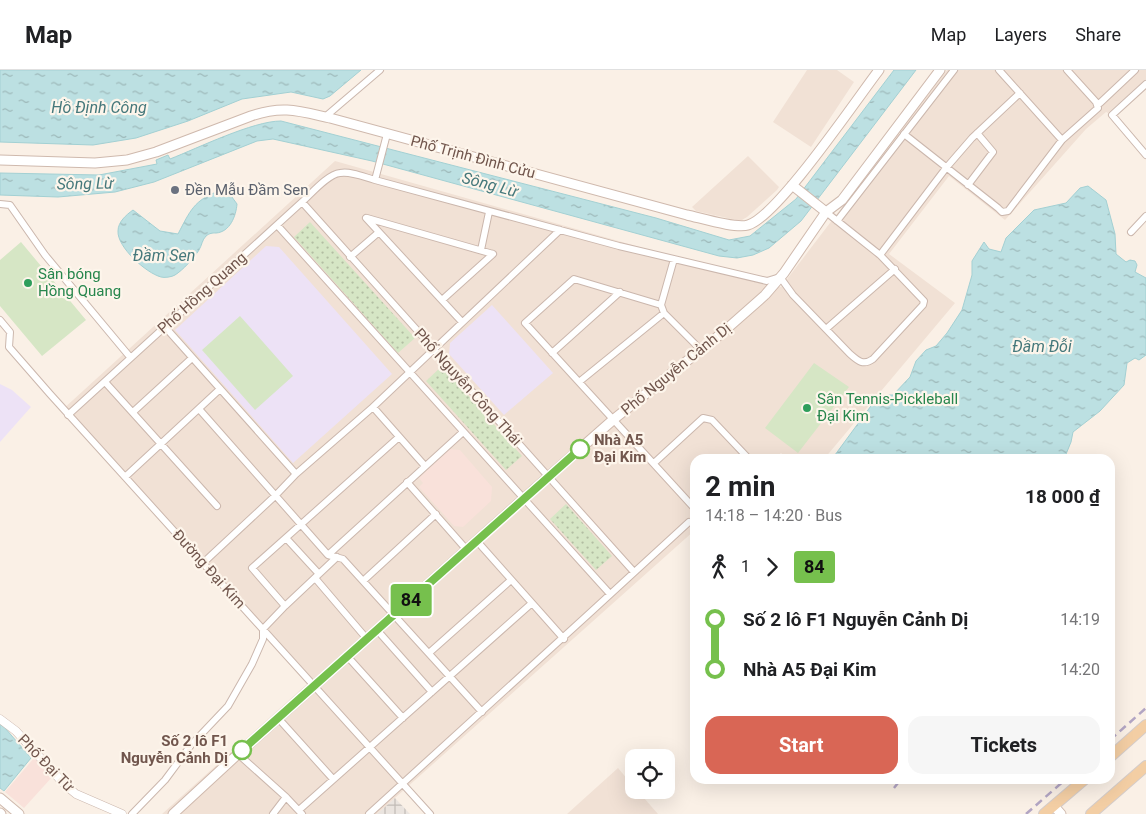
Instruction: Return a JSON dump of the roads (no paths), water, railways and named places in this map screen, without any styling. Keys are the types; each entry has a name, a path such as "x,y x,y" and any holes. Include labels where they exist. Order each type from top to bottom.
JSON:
{"main road":[{"name":"Phố Trịnh Đình Cửu","path":"0,160 95,163 127,160 156,152 263,112 284,109 325,117 386,138 687,215 742,226 753,223 795,188 879,70"},
{"name":"Phố Nguyễn Cảnh Dị","path":"173,814 476,540 614,420 701,350 765,294 780,277 822,210 842,200 940,70"},
{"path":"795,188 822,210"},
{"path":"1115,753 1146,725"},
{"path":"1091,814 1146,766"},
{"path":"1044,814 1079,784"},
{"path":"0,798 19,814"},
{"path":"1054,806 1061,814"}],"street":[{"path":"325,117 380,70"},
{"path":"837,221 954,70"},
{"path":"999,70 1062,140"},
{"path":"904,134 1002,212 1008,211 1062,140 1098,108 1096,102 1071,70"},
{"path":"1100,103 1135,70"},
{"path":"1146,84 1112,115 1146,155"},
{"path":"880,255 946,168 977,133 1020,94"},
{"path":"968,185 993,152 977,133"},
{"path":"386,138 375,180 489,212 674,259 767,281 780,277 793,295 826,329 860,362 867,363 873,359 923,305 924,301 880,255 822,210"},
{"name":"Phố Hồng Quang","path":"68,415 331,176 338,173 350,174 375,180"},
{"name":"Phố Nguyễn Công Thái","path":"302,202 634,572"},
{"path":"0,204 10,205 45,255 130,358"},
{"path":"481,250 489,212"},
{"path":"1131,232 1146,216"},
{"path":"442,300 493,254 366,218 462,322"},
{"path":"277,225 610,594"},
{"path":"203,563 296,474 373,407 560,230"},
{"path":"350,257 379,232"},
{"path":"674,259 661,305 664,313 701,350"},
{"path":"826,329 895,270"},
{"path":"661,305 574,279 525,323 690,503"},
{"path":"552,353 620,292"},
{"path":"580,382 664,313"},
{"name":"Đường Đại Kim","path":"0,320 10,332 9,347 68,415 430,814"},
{"path":"165,327 296,474"},
{"path":"133,412 192,358"},
{"path":"105,382 216,506"},
{"path":"124,477 220,390"},
{"path":"373,407 425,466"},
{"path":"199,409 328,555 343,559 482,712"},
{"path":"654,463 703,418 712,420 743,454"},
{"path":"328,555 463,432"},
{"path":"285,606 252,568 398,436"},
{"path":"408,482 466,549"},
{"path":"363,581 436,514"},
{"path":"369,814 689,522"},
{"path":"286,538 367,639"},
{"path":"476,540 564,638"},
{"path":"132,814 165,780 191,745 228,706 252,664 263,639 263,629 285,606 338,558"},
{"path":"429,653 511,580"},
{"path":"238,754 301,812 369,747 532,603"},
{"path":"377,630 432,692"},
{"path":"347,656 403,718"},
{"path":"278,718 334,779"},
{"name":"Phố Đại Từ","path":"0,719 16,731 76,794 122,814"},
{"path":"273,814 286,797"}],"water":[{"name":"Hồ Định Công","path":"0,70 361,70 330,96 323,99 291,92 242,99 188,121 136,138 93,145 0,142"},
{"name":"Sông Lừ","path":"894,70 916,70 801,221 769,248 753,255 737,258 719,256 372,161 273,139 257,141 154,182 115,192 58,197 0,195 0,173 99,175 157,164 156,160 168,155 170,159 241,130 269,122 281,121 656,218 729,240 750,236 796,199"},
{"name":"Đầm Đỗi","path":"1088,186 1106,200 1115,234 1116,254 1126,262 1130,260 1135,261 1137,265 1135,272 1146,278 1146,355 1139,360 1135,358 1127,363 1124,385 1100,411 1073,432 1066,454 836,454 879,395 893,395 910,377 916,361 926,350 936,346 947,333 962,310 972,275 972,261 984,242 989,249 1001,252 1006,238 1034,210 1066,203 1080,188"},
{"name":"Đầm Sen","path":"219,191 229,193 237,204 229,227 221,232 211,233 206,236 194,257 175,275 161,277 155,275 127,252 122,244 118,228 123,219 133,210 160,231 178,234 198,202"},
{"path":"0,724 31,758 4,791 0,788"}],"railway":[{"path":"1115,736 1146,708"},
{"path":"894,788 897,784"},
{"path":"1026,814 1060,784"}],"place":[{"name":"Đền Mẫu Đầm Sen","path":"175,190"},
{"name":"Sân bóng Hồng Quang","path":"28,283"},
{"name":"Sân Tennis-Pickleball Đại Kim","path":"807,408"},
{"name":"Nhà A5 Đại Kim","path":"580,449"},
{"name":"Số 2 lô F1 Nguyễn Cảnh Dị","path":"242,750"}]}
